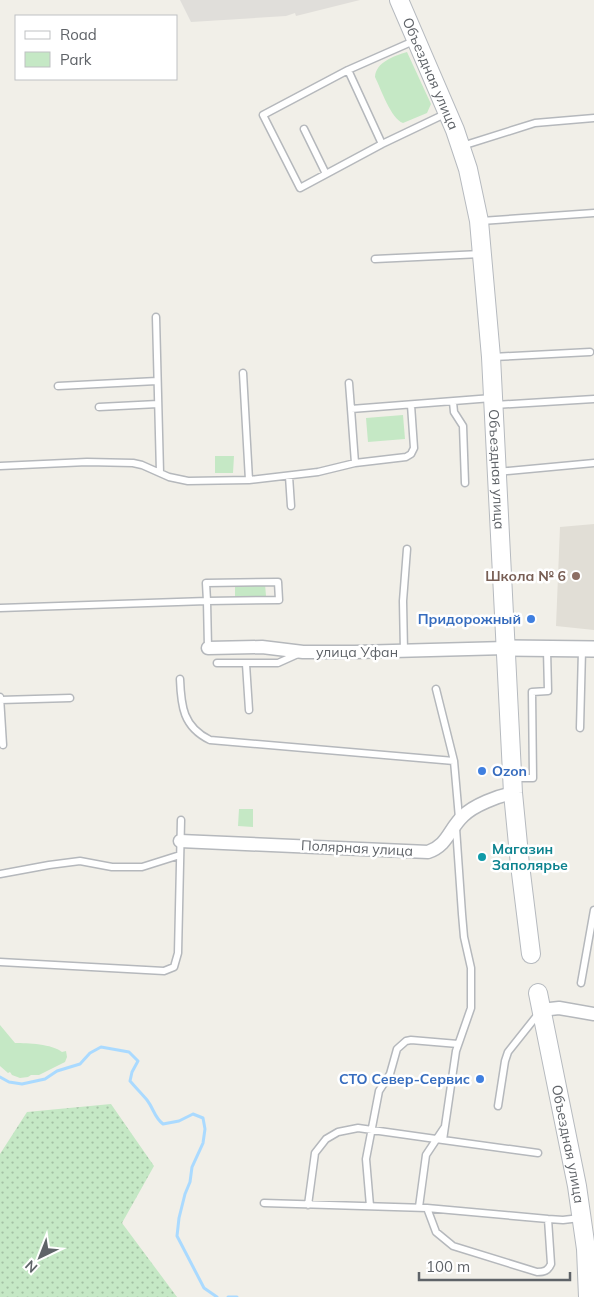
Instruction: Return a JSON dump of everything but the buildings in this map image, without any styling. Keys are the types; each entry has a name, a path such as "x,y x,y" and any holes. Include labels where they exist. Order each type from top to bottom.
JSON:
{"main road":[{"name":"Объездная улица","path":"399,0 449,112 472,185 479,222 492,357 496,472 513,785 520,865 531,954"},
{"name":"Объездная улица","path":"538,993 590,1259 588,1297"}],"street":[{"name":"улица Уфан","path":"208,648 262,647 303,652 404,652 506,648"},
{"path":"506,648 546,650 588,649"},
{"name":"Полярная улица","path":"180,841 428,852 442,844 457,822 469,812 502,795 513,785"},
{"path":"541,1010 559,1008 594,1014"}],"lane":[{"path":"417,39 348,70 263,115 300,188 382,144 449,112"},
{"path":"348,70 382,144"},
{"path":"461,146 535,123 594,118"},
{"path":"304,129 326,174"},
{"path":"479,222 594,213"},
{"path":"375,259 483,254"},
{"path":"156,317 160,474"},
{"path":"492,357 590,352"},
{"path":"243,372 249,480"},
{"path":"58,386 158,381"},
{"path":"349,383 355,463"},
{"path":"352,410 453,402 594,399"},
{"path":"453,402 454,412 463,426 465,483"},
{"path":"99,407 158,404"},
{"path":"0,466 87,462 133,463 169,477 188,481 249,480 318,472 355,463 406,458 414,448 411,404"},
{"path":"496,472 594,463"},
{"path":"289,476 291,506"},
{"path":"404,652 403,601 407,549"},
{"path":"0,608 207,602 278,600 278,582 206,583 207,602 208,648"},
{"path":"580,728 588,649"},
{"path":"513,785 533,778 532,692 548,691 546,650"},
{"path":"217,663 278,663 303,652"},
{"path":"246,664 249,710"},
{"path":"180,679 181,706 201,736 210,740 454,761"},
{"path":"419,1207 424,1162 430,1148 439,1140 445,1127 458,1044 471,1008 471,968 464,936 462,914 454,761 436,689"},
{"path":"3,745 0,698 70,698"},
{"path":"0,962 164,972 174,967 178,953 181,820"},
{"path":"0,874 80,861 112,867 142,867 180,855"},
{"path":"581,983 594,910"},
{"path":"498,1106 508,1052 541,1010"},
{"path":"370,1206 366,1159 378,1091 390,1074 397,1049 411,1040 458,1044"},
{"path":"308,1205 314,1161 320,1145 326,1139 348,1129 372,1130 538,1154"},
{"path":"264,1203 419,1207 548,1219 582,1218"},
{"path":"427,1208 436,1232 453,1246 537,1272 543,1272 549,1268 550,1264 548,1219"}],"shaded area":[{"path":"180,0 360,0 296,16 295,13 286,16 191,22"},
{"name":"Школа № 6","path":"594,524 594,630 556,626 560,527"}],"green space":[{"path":"407,52 431,104 427,113 403,123 390,110 375,77 382,64 391,58"},
{"path":"403,415 405,439 368,442 366,418"},
{"path":"215,456 234,456 233,473 215,473"},
{"path":"265,584 266,596 235,597 235,585"},
{"path":"239,809 253,809 253,827 238,826"},
{"path":"0,1025 15,1043 40,1045 52,1047 62,1052 66,1051 67,1057 65,1062 39,1075 20,1078 12,1075 10,1072 8,1073 0,1066"},
{"path":"111,1104 154,1166 122,1223 177,1297 0,1297 0,1154 27,1112"}],"waterway":[{"path":"0,1077 9,1082 22,1084 45,1079 57,1071 80,1064 90,1053 101,1047 129,1052 138,1061 130,1081 147,1100 163,1124 179,1121 193,1114 203,1118 205,1129 203,1143 192,1167 190,1182 179,1218 177,1236 204,1288 217,1297"},
{"path":"228,1297 237,1297"}],"place":[{"name":"Школа № 6","path":"576,576"},
{"name":"Придорожный","path":"531,619"},
{"name":"Ozon","path":"482,771"},
{"name":"Магазин Заполярье","path":"482,857"},
{"name":"СТО Север-Сервис","path":"480,1079"}]}
